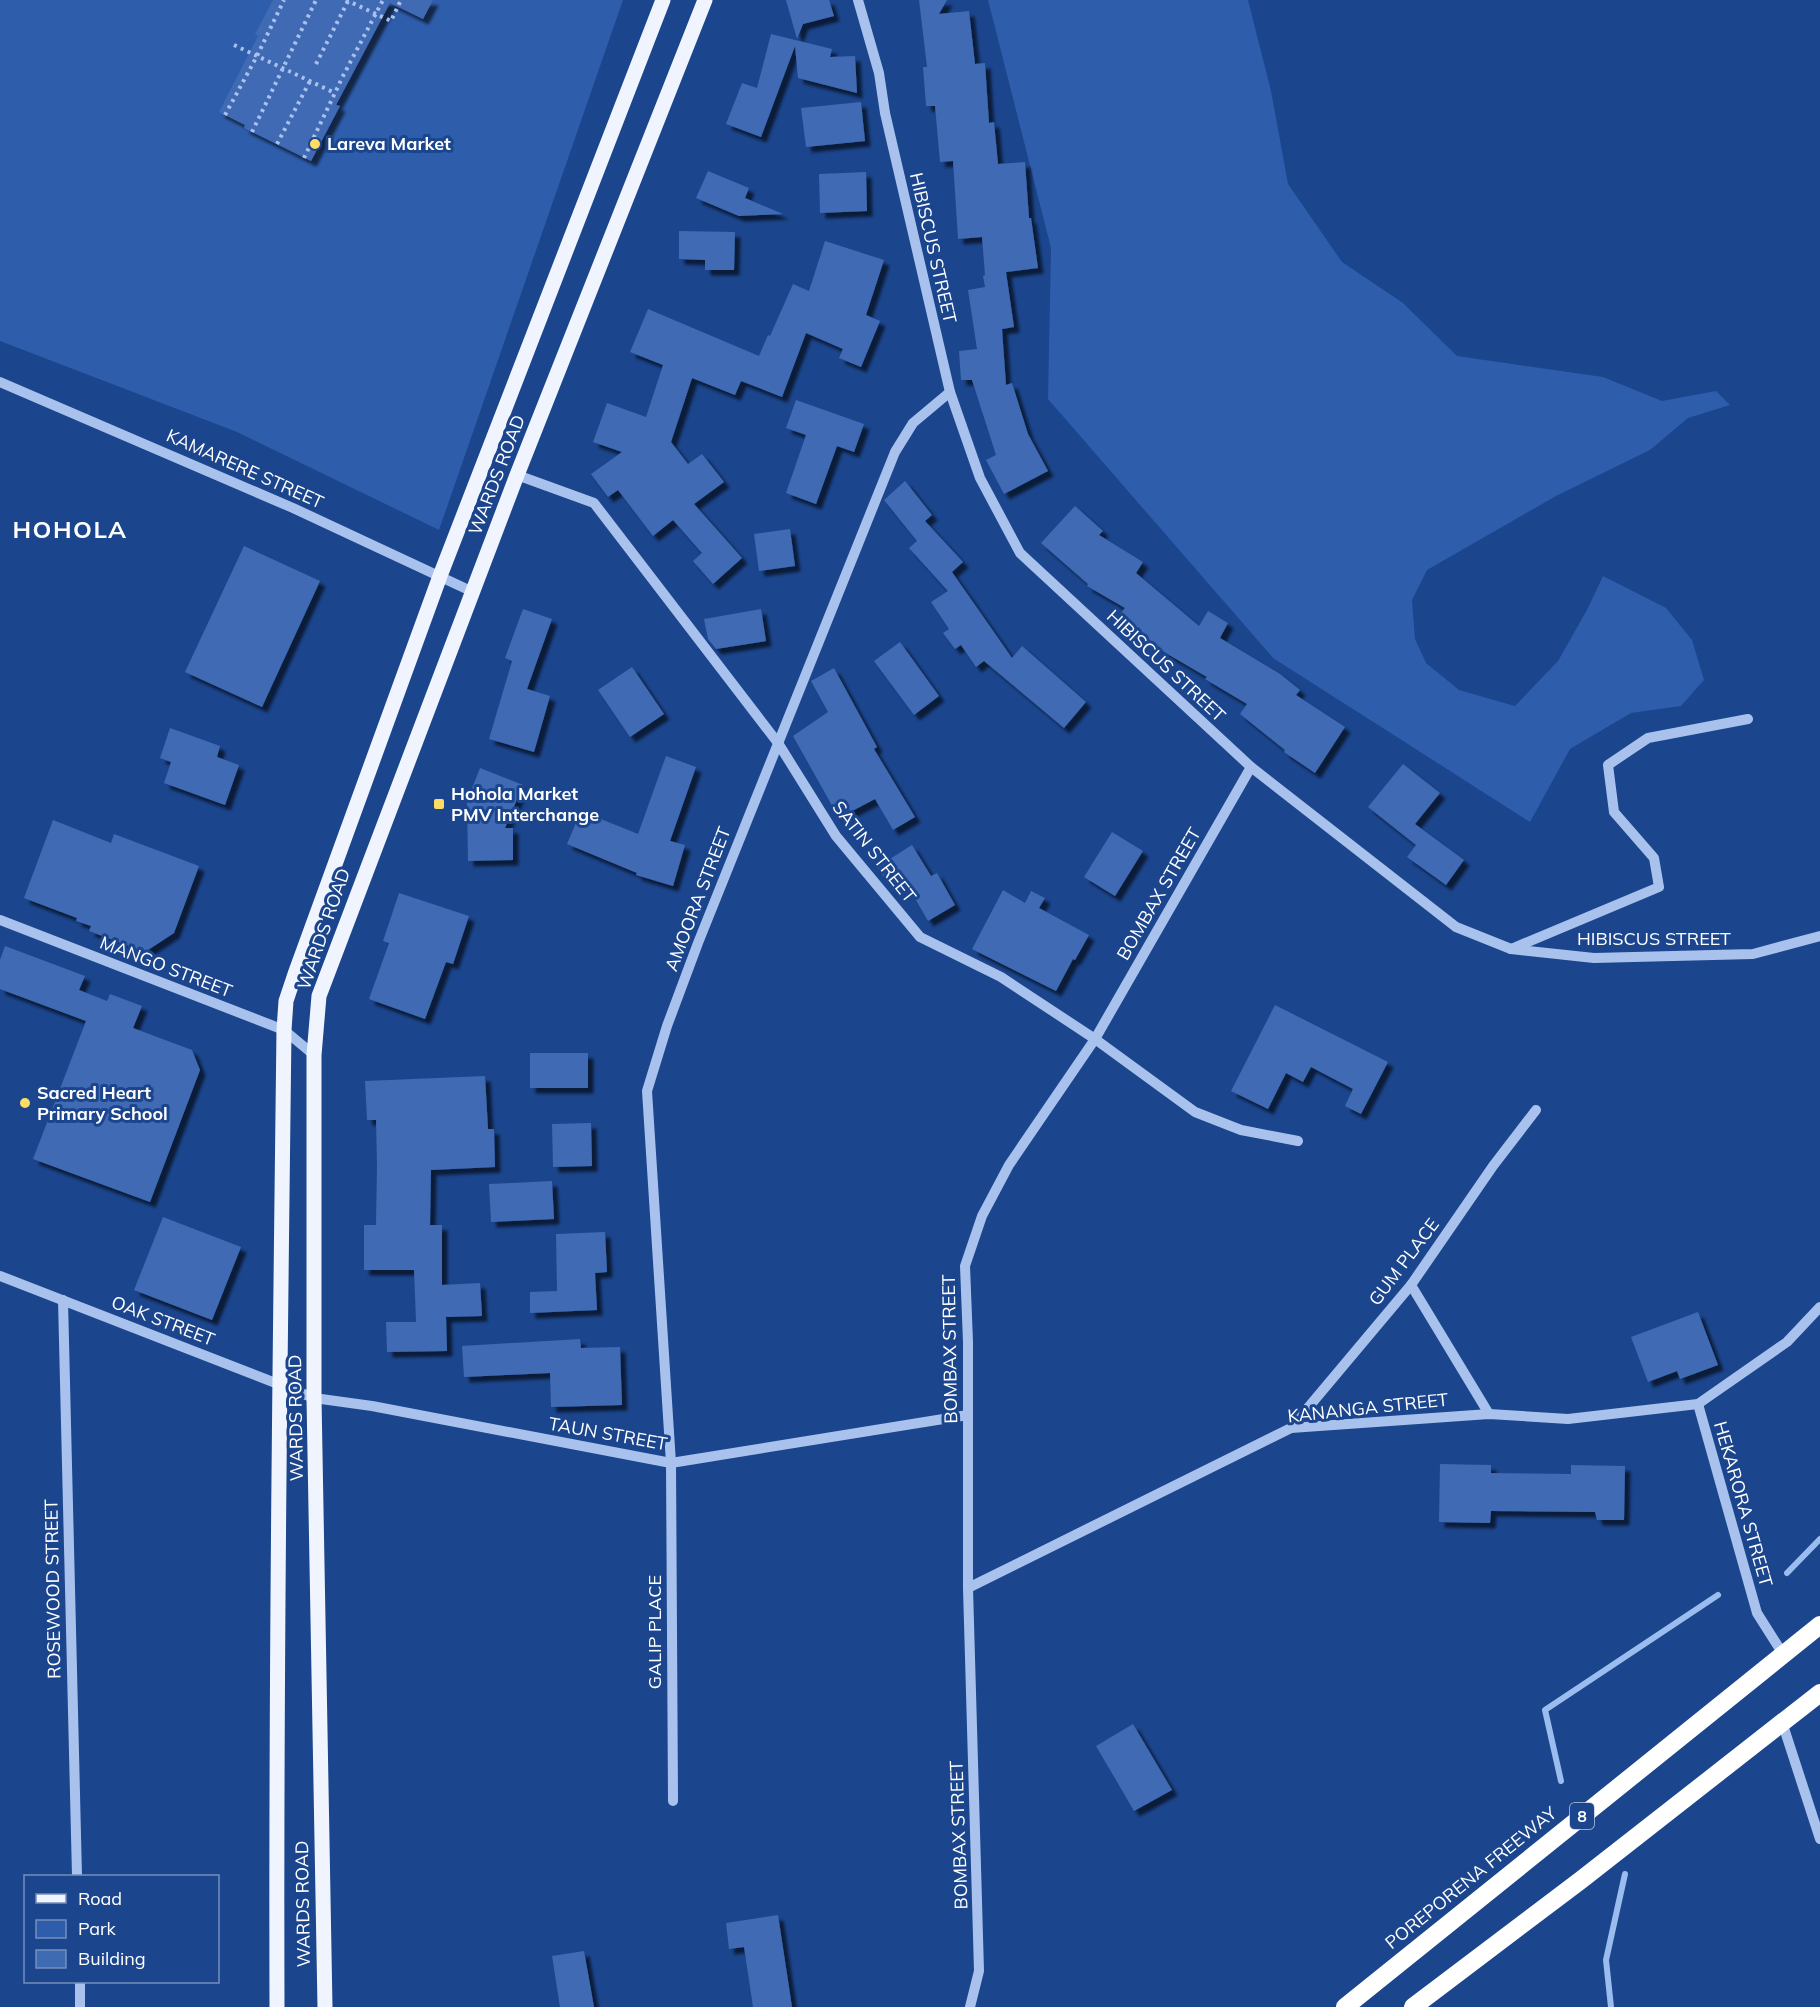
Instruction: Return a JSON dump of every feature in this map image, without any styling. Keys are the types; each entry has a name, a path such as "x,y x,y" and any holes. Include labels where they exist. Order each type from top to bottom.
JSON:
{"highway":[{"name":"POREPORENA FREEWAY","path":"1345,2007 1820,1625"},
{"path":"1413,2007 1581,1880 1820,1693"}],"main road":[{"name":"WARDS ROAD","path":"276,2007 280,1383 286,1001 440,576 663,0"},
{"name":"WARDS ROAD","path":"325,2007 314,1398 314,1055 320,996 374,848 517,475 705,0"}],"street":[{"name":"HIBISCUS STREET","path":"858,0 879,73 885,113 950,392 980,478 1020,553 1251,767 1456,927 1511,949 1594,958 1753,954 1820,936"},
{"name":"KAMARERE STREET","path":"0,382 273,499 473,592"},
{"name":"AMOORA STREET","path":"671,1463 647,1091 667,1026 694,953 895,452 913,423 950,392"},
{"name":"SATIN STREET","path":"517,475 594,503 778,743 836,836 920,937 1001,977 1095,1039 1195,1112 1241,1130 1298,1141"},
{"path":"1511,949 1659,887 1654,858 1614,812 1608,765 1648,738 1748,719"},
{"name":"BOMBAX STREET","path":"970,2007 979,1971 968,1588 965,1266 982,1216 1009,1165 1095,1039 1251,767"},
{"name":"MANGO STREET","path":"0,920 284,1030 314,1055"},
{"name":"GUM PLACE","path":"1291,1428 1411,1285 1493,1166 1536,1110"},
{"name":"OAK STREET","path":"0,1275 314,1398"},
{"path":"1411,1285 1489,1414"},
{"name":"ROSEWOOD STREET","path":"63,1300 77,1875"},
{"path":"1698,1404 1787,1342 1820,1307"},
{"name":"TAUN STREET","path":"314,1398 372,1406 671,1463 968,1415"},
{"name":"KANANGA STREET","path":"968,1588 1291,1428 1489,1414 1568,1419 1698,1404"},
{"name":"HEKARORA STREET","path":"1698,1404 1757,1613 1783,1654"},
{"name":"GALIP PLACE","path":"671,1463 673,1801"},
{"path":"1782,1722 1820,1839"},
{"path":"80,1983 80,2007"}],"path":[{"path":"225,115 284,0"},
{"path":"252,132 316,0"},
{"path":"316,64 347,0 391,21 402,1"},
{"path":"304,158 383,0"},
{"path":"234,45 335,93"},
{"path":"277,144 310,81"}],"green space":[{"path":"0,0 623,0 439,530 237,432 0,341"},
{"path":"988,0 1248,0 1271,91 1288,184 1342,262 1403,303 1457,356 1603,377 1662,401 1716,391 1730,405 1688,418 1650,450 1556,496 1427,570 1412,600 1415,639 1426,663 1459,690 1515,706 1558,661 1603,576 1666,608 1692,640 1704,680 1681,706 1631,713 1570,749 1530,822 1273,658 1048,399 1051,248"}],"building":[{"path":"273,0 433,0 423,19 390,3 336,105 340,106 311,161 244,128 245,125 219,112 258,36 255,34"},
{"path":"786,0 829,0 834,16 803,24 797,39"},
{"path":"919,0 947,0 939,14 969,11 975,64 985,63 989,123 994,122 998,164 1025,162 1029,218 1031,218 1038,268 1006,272 1014,327 1002,329 1006,385 1012,383 1028,434 1048,471 1004,494 986,460 996,455 972,380 961,380 959,351 977,349 968,290 985,287 982,237 958,239 953,161 940,162 935,106 926,106 923,67 927,67"},
{"path":"771,34 832,49 830,57 855,56 857,93 798,78 795,46 761,137 726,124 742,83 757,88"},
{"path":"861,102 865,141 806,147 801,108"},
{"path":"708,171 749,188 745,198 783,214 739,216 696,198"},
{"path":"866,172 867,211 820,213 819,174"},
{"path":"679,231 735,232 734,270 705,270 705,260 679,259"},
{"path":"825,241 884,260 866,315 880,321 861,367 839,358 843,349 806,333 782,397 741,381 735,395 692,378 671,442 688,464 702,454 724,482 694,504 742,558 713,584 693,561 702,553 673,520 653,536 618,490 608,497 591,474 622,452 593,442 607,403 646,417 663,365 630,352 648,309 759,356 793,284 809,291"},
{"path":"796,400 864,424 854,452 837,446 816,504 786,493 806,435 786,428"},
{"path":"905,481 932,515 925,521 963,562 952,572 1012,658 1022,646 1086,702 1064,728 984,661 976,667 961,645 955,649 943,633 949,629 931,602 948,591 909,548 917,541 884,500"},
{"path":"1075,506 1103,531 1099,535 1143,562 1136,573 1199,626 1208,611 1228,623 1220,638 1280,674 1300,690 1296,695 1345,727 1315,773 1284,752 1285,750 1240,714 1247,704 1164,652 1119,615 1125,608 1087,586 1088,584 1041,543"},
{"path":"790,529 795,566 759,571 754,534"},
{"path":"244,546 320,581 262,707 185,672"},
{"path":"523,609 552,619 527,689 550,696 534,752 489,739 512,661 505,658"},
{"path":"761,609 766,641 716,649 708,639 704,619"},
{"path":"900,642 939,696 914,715 874,661"},
{"path":"632,667 664,714 630,737 598,690"},
{"path":"834,668 877,747 874,749 915,817 893,830 875,799 839,818 793,736 828,712 811,681"},
{"path":"170,728 220,746 217,757 239,765 225,805 164,783 171,762 160,758"},
{"path":"666,756 696,767 670,841 685,845 673,886 636,875 637,873 567,844 581,811 638,834"},
{"path":"1403,764 1440,793 1415,824 1464,860 1446,885 1407,857 1416,845 1368,807"},
{"path":"480,768 523,785 505,828 513,828 513,860 468,861 467,801"},
{"path":"53,820 111,843 114,834 199,866 174,933 145,952 89,931 91,926 76,921 77,918 24,898"},
{"path":"1112,832 1143,851 1115,896 1084,877"},
{"path":"912,845 931,876 937,873 955,905 928,921 906,883 893,891 877,867"},
{"path":"1003,890 1025,903 1031,891 1045,898 1039,908 1089,935 1056,991 972,949"},
{"path":"399,893 469,916 453,964 446,962 425,1019 369,999 389,943 383,941"},
{"path":"5,946 85,976 79,990 107,1001 110,994 142,1006 133,1028 192,1050 200,1070 150,1202 33,1159 86,1021 0,989 0,960"},
{"path":"1275,1005 1388,1062 1361,1114 1345,1106 1353,1089 1311,1067 1303,1082 1286,1073 1268,1109 1231,1091"},
{"path":"530,1053 588,1053 588,1088 530,1088"},
{"path":"485,1076 488,1129 494,1129 495,1167 431,1170 430,1225 442,1225 442,1285 480,1283 482,1316 446,1317 447,1351 387,1352 386,1322 416,1322 414,1270 364,1270 364,1225 376,1225 377,1165 376,1120 367,1120 365,1081"},
{"path":"591,1123 592,1166 553,1167 552,1124"},
{"path":"552,1181 554,1219 491,1222 489,1184"},
{"path":"163,1217 241,1247 212,1320 134,1290"},
{"path":"605,1232 607,1272 595,1273 597,1310 530,1313 530,1292 557,1291 556,1234"},
{"path":"1698,1312 1718,1365 1680,1379 1677,1371 1648,1382 1631,1337"},
{"path":"580,1339 581,1348 620,1347 622,1405 551,1407 550,1373 464,1377 462,1346"},
{"path":"1440,1464 1491,1465 1491,1473 1571,1474 1571,1465 1625,1466 1624,1520 1597,1520 1595,1512 1491,1511 1490,1523 1439,1522"},
{"path":"1133,1724 1172,1790 1134,1811 1096,1746"},
{"path":"778,1915 792,2007 753,2007 744,1947 729,1949 726,1923"},
{"path":"584,1951 594,2007 560,2007 552,1956"}],"waterway":[{"path":"1787,1573 1820,1539"},
{"path":"1561,1781 1545,1710 1718,1595"},
{"path":"1611,2007 1606,1960 1625,1874"}],"place":[{"name":"Lareva Market","path":"315,144"},
{"name":"Hohola Market PMV Interchange","path":"439,804"},
{"name":"Sacred Heart Primary School","path":"25,1103"}],"district":[{"name":"HOHOLA","path":"70,530"}]}
